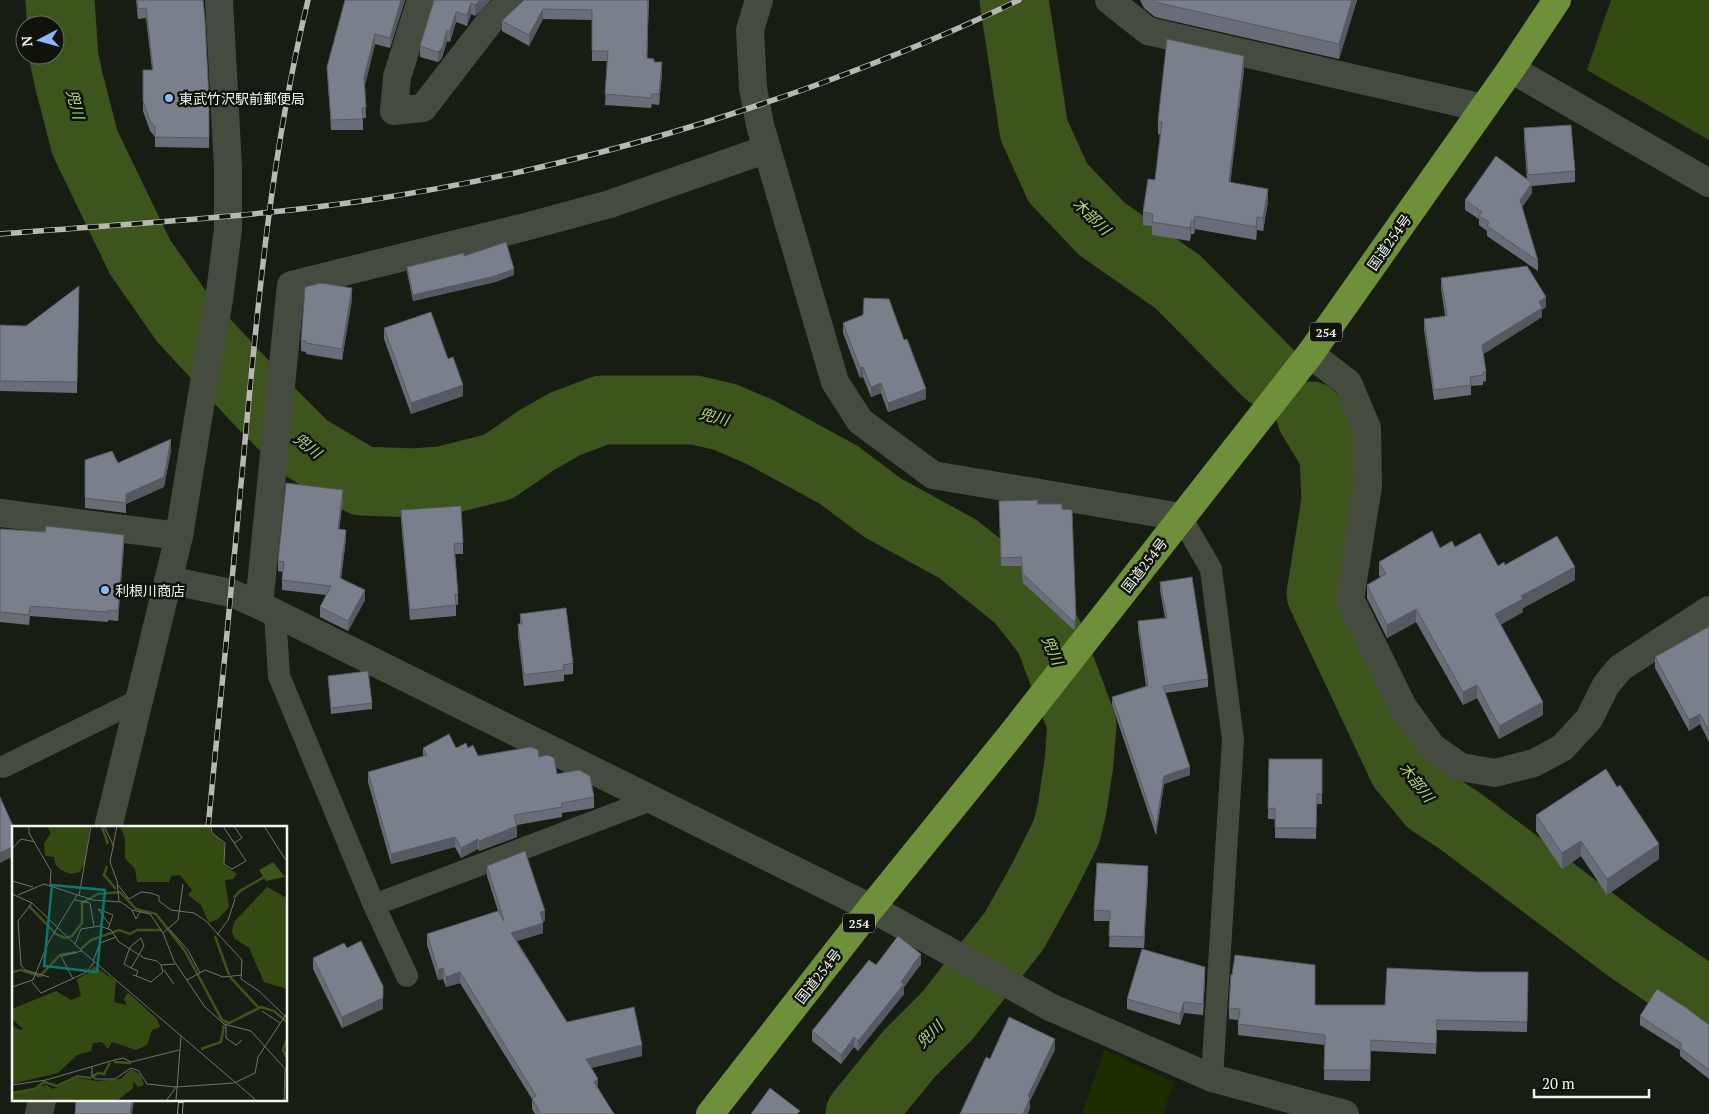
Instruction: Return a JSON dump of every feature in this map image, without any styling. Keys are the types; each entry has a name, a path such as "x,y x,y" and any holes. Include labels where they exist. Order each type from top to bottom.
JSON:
{"highway":[{"name":"国道254号","path":"710,1114 1310,354 1511,69 1557,0"}],"street":[{"path":"108,826 179,536 220,300 228,220 228,167 219,0"},
{"path":"421,0 396,77 394,111 423,108 491,20 513,0"},
{"path":"759,0 750,30 753,88 768,149 835,382 860,421 933,475 1181,517"},
{"path":"1109,0 1148,30 1483,108"},
{"path":"1511,69 1709,183"},
{"path":"267,609 273,457 291,285 610,204 768,149"},
{"path":"1310,354 1348,383 1367,428 1368,486 1350,599 1403,707 1432,747 1461,768 1495,773 1534,763 1562,748 1589,719 1606,685 1620,668 1709,610"},
{"path":"0,513 179,536"},
{"path":"168,580 231,593 267,609 871,908 1050,1007 1212,1078 1345,1114"}],"lane":[{"path":"1181,517 1211,569 1233,740 1212,1078"},
{"path":"267,609 279,676 374,904 407,976"},
{"path":"4,767 139,700"},
{"path":"374,904 651,800"}],"green space":[{"path":"1611,0 1709,0 1709,140 1587,70"},
{"path":"1104,1050 1174,1082 1163,1114 1082,1114"}],"building":[{"path":"137,0 203,0 209,100 209,138 155,137 155,127 150,121 143,101 143,70 153,70 146,8 138,9"},
{"path":"345,0 401,0 390,38 375,34 364,77 366,108 362,108 363,119 331,120 327,67"},
{"path":"434,0 480,0 475,5 471,3 467,15 456,12 450,31 447,30 442,48 438,52 420,46"},
{"path":"524,0 648,0 647,58 654,59 654,62 662,62 659,94 652,94 651,98 605,94 608,51 592,51 592,10 543,9 529,35 502,21"},
{"path":"1153,0 1352,0 1339,44"},
{"path":"1167,39 1244,56 1229,182 1268,189 1263,218 1257,217 1256,227 1195,216 1194,221 1191,221 1190,228 1152,222 1153,214 1143,212 1148,179 1155,180 1162,122 1158,121"},
{"path":"1571,125 1575,171 1528,175 1524,128"},
{"path":"1496,156 1532,183 1520,200 1538,261 1487,226 1489,222 1479,216 1482,212 1465,200"},
{"path":"506,242 514,269 495,276 413,295 407,267 464,253 464,256"},
{"path":"1527,266 1546,297 1539,302 1542,308 1482,345 1486,372 1483,372 1483,375 1470,377 1471,385 1434,390 1424,319 1447,316 1441,278"},
{"path":"321,283 352,288 342,349 301,341 305,287"},
{"path":"79,286 77,382 0,381 0,325 26,326"},
{"path":"864,298 889,299 904,340 907,339 926,389 888,403 881,383 871,387 863,367 860,368 843,323 863,315"},
{"path":"431,312 448,359 453,357 463,385 411,403 384,328"},
{"path":"171,439 164,477 126,494 126,503 85,498 85,460 112,451 118,463"},
{"path":"286,483 343,490 338,529 346,530 340,578 365,590 348,621 320,607 331,586 282,580 284,562 278,561"},
{"path":"1038,500 1037,504 1062,504 1062,509 1072,510 1076,618 1074,622 1023,574 1021,557 1001,558 999,501"},
{"path":"461,506 463,543 454,544 458,594 455,594 456,605 410,610 401,510"},
{"path":"46,526 124,535 118,611 108,610 108,612 30,606 29,615 0,612 0,529 45,532"},
{"path":"1432,531 1440,548 1452,541 1455,547 1480,533 1498,566 1504,562 1505,565 1557,536 1575,567 1521,596 1523,599 1495,614 1543,702 1499,726 1477,685 1463,692 1416,609 1387,625 1367,585 1386,574 1379,562"},
{"path":"1192,577 1208,679 1163,686 1190,767 1164,776 1156,827 1112,697 1148,686 1138,621 1167,618 1160,582"},
{"path":"566,608 573,663 563,665 564,670 524,675 518,624 522,624 520,614"},
{"path":"1708,627 1709,731 1700,714 1689,720 1655,657"},
{"path":"368,671 372,703 331,708 328,676"},
{"path":"449,734 456,748 466,743 468,748 473,745 478,756 531,747 538,750 539,757 548,755 554,758 557,774 579,770 590,776 594,797 562,803 562,807 514,815 517,826 479,841 478,839 461,848 455,837 391,854 368,772 427,755 423,748"},
{"path":"1269,759 1322,759 1322,794 1317,794 1316,828 1275,828 1275,808 1268,809"},
{"path":"1606,769 1617,787 1620,785 1659,844 1607,879 1581,841 1562,853 1536,815"},
{"path":"0,797 13,826 12,847 0,853"},
{"path":"525,851 545,911 540,912 543,923 511,933 567,1022 634,1007 642,1045 586,1059 598,1079 594,1082 614,1114 541,1114 532,1099 536,1096 460,972 446,977 443,968 438,970 427,934 498,911 504,921 487,866"},
{"path":"1097,863 1148,866 1144,937 1109,936 1110,911 1094,910"},
{"path":"898,936 921,954 901,982 904,984 858,1041 854,1037 841,1055 812,1031 869,960 876,965"},
{"path":"361,941 383,986 383,998 342,1017 313,958 344,943 347,948"},
{"path":"1142,949 1205,967 1203,1004 1184,1002 1180,1014 1127,999"},
{"path":"1235,955 1315,965 1315,1005 1385,1005 1387,968 1528,972 1527,1022 1437,1020 1436,1044 1371,1040 1370,1070 1324,1070 1325,1035 1238,1024 1240,1009 1229,1008 1231,974"},
{"path":"1657,989 1709,1025 1709,1070 1680,1048 1682,1044 1640,1016"},
{"path":"1009,1017 1055,1039 1028,1096 1030,1098 1023,1114 960,1114 986,1057 990,1059"},
{"path":"770,1088 800,1111 797,1114 751,1114"},
{"path":"76,1102 132,1102 130,1114 75,1114"}],"waterway":[{"name":"兜川","path":"60,0 64,58 85,143 140,257 184,320 306,448 362,481 413,483 442,481 498,467 537,440 565,424 602,410 695,410 725,417 760,432 839,475 883,508 958,549 1020,599 1049,636 1082,724 1079,763 1072,809 1066,833 1014,931 947,1016 909,1054 860,1114"},
{"name":"木部川","path":"1014,0 1034,130 1058,183 1102,229 1178,282 1268,373"},
{"name":"木部川","path":"1311,416 1334,454 1336,501 1321,594 1403,768 1431,802 1460,821 1627,947 1709,1003"}],"railway":[{"path":"208,826 261,281 285,112 308,0"},
{"path":"0,234 277,212 427,191 541,167 653,138 819,84 895,55 1019,0"},
{"path":"180,1114 181,1102"}],"place":[{"name":"東武竹沢駅前郵便局","path":"169,98"},
{"name":"利根川商店","path":"105,590"}]}
